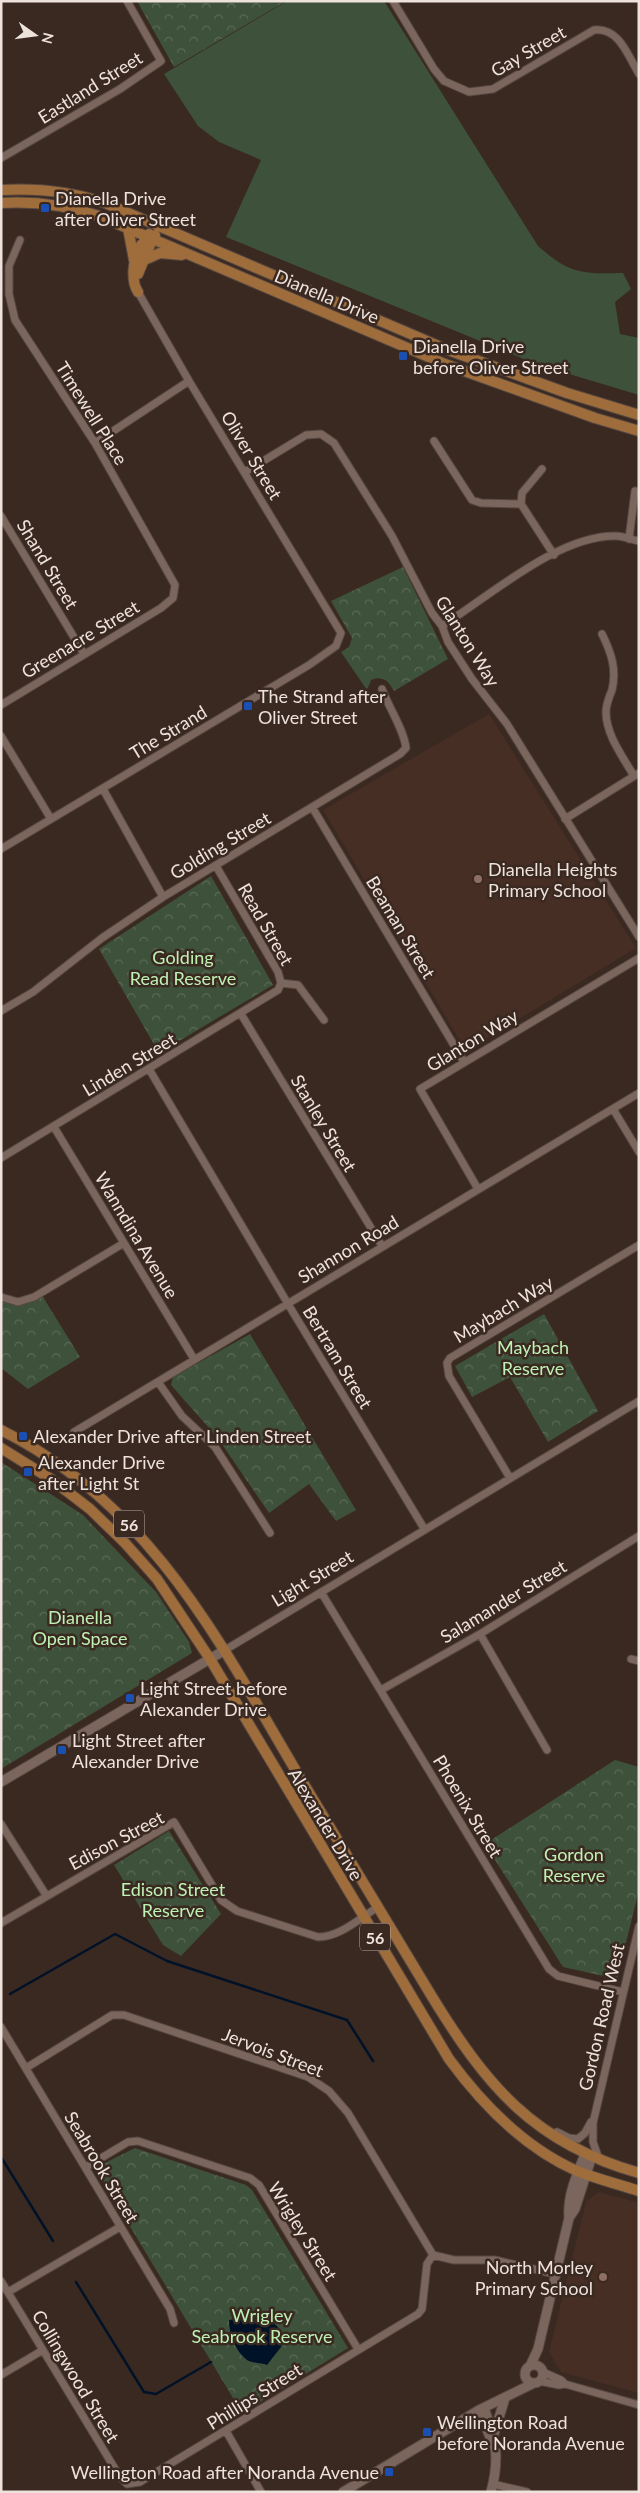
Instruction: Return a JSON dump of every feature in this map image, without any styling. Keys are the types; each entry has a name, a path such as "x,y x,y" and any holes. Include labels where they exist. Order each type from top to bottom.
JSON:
{"main road":[{"name":"Dianella Drive","path":"1,190 52,190 78,194 132,214 448,350 567,393 639,415"},
{"name":"Dianella Drive","path":"1,203 36,202 57,205 99,216 445,364 586,415 639,431"},
{"path":"132,214 150,238 150,245 138,262"},
{"path":"128,228 138,262 138,292"},
{"path":"150,238 160,233 183,236"},
{"path":"138,262 163,253 195,257"},
{"name":"Alexander Drive","path":"1,1430 26,1443 76,1477 123,1518 173,1573 224,1650 462,2046 494,2085 516,2109 536,2125 592,2157 639,2173"},
{"name":"Alexander Drive","path":"1,1448 51,1479 82,1503 125,1543 157,1579 210,1659 362,1916 449,2059 470,2088 508,2125 531,2143 581,2172 639,2190"}],"street":[{"name":"Eastland Street","path":"1,158 120,90 161,61 127,1"},
{"name":"Gay Street","path":"393,1 434,69 444,81 469,92 493,89 594,30 603,29 611,32 639,74"},
{"name":"Timewell Place","path":"20,240 9,266 9,294 15,320 94,443 175,585 173,598"},
{"name":"Oliver Street","path":"138,292 189,381 341,633"},
{"path":"94,443 189,381"},
{"name":"Glanton Way","path":"245,472 306,435 321,434 334,443 397,545 432,614 442,626 448,642 472,679 507,724 639,937"},
{"path":"434,441 472,500 481,503 521,504"},
{"path":"542,469 522,492 521,504 554,555"},
{"path":"628,539 635,492"},
{"name":"Shand Street","path":"1,516 84,654"},
{"path":"442,626 513,578 581,541 617,536 639,541"},
{"name":"Greenacre Street","path":"1,705 161,608 173,598"},
{"name":"The Strand","path":"1,849 308,665 336,646 341,633"},
{"path":"565,819 637,774 617,747 607,722 606,713 612,689 614,666 611,653 602,634"},
{"name":"Golding Street","path":"1,1010 33,992 102,938 163,897 400,754 406,748 404,737 390,712 382,689"},
{"path":"1,736 50,819"},
{"path":"103,789 163,897"},
{"name":"Beaman Street","path":"312,807 464,1062"},
{"name":"Read Street","path":"216,866 278,972 281,983 278,990 272,995"},
{"name":"Glanton Way","path":"478,1189 420,1089 639,958"},
{"path":"281,983 298,986 324,1020"},
{"name":"Linden Street","path":"1,1158 272,995"},
{"name":"Stanley Street","path":"241,1014 382,1246"},
{"name":"Bertram Street","path":"149,1069 425,1530"},
{"name":"Shannon Road","path":"74,1432 639,1093"},
{"path":"613,1109 639,1152"},
{"name":"Wanndina Avenue","path":"54,1127 194,1359"},
{"path":"1,1297 18,1302 34,1297 124,1243"},
{"name":"Maybach Way","path":"510,1478 449,1376 447,1363 450,1358 639,1245"},
{"path":"158,1382 182,1416 215,1447 270,1533"},
{"name":"Light Street","path":"1,1782 210,1659 639,1401"},
{"name":"Salamander Street","path":"381,1690 480,1634 639,1536"},
{"name":"Phoenix Street","path":"320,1592 549,1969 558,1976 623,1992"},
{"path":"480,1634 547,1750"},
{"name":"Edison Street","path":"1,1923 174,1822 221,1900 237,1911 318,1937 331,1935 378,1907"},
{"path":"1,1824 46,1895"},
{"name":"Gordon Road West","path":"592,2157 594,2115 639,1926"},
{"name":"Jervois Street","path":"26,2068 112,2015 124,2015 320,2083 337,2098 348,2113 433,2256"},
{"name":"Seabrook Street","path":"1,2027 170,2309 174,2322"},
{"name":"Gordon Road West","path":"536,2125 550,2128 569,2138 578,2139 585,2133 594,2115"},
{"name":"Wrigley Street","path":"86,2167 128,2142 138,2141 250,2178 259,2185 358,2349"},
{"path":"494,2434 508,2396 525,2376 538,2349 569,2218 575,2209 581,2172 592,2157"},
{"path":"8,2292 120,2227"},
{"path":"433,2256 454,2260 495,2260 555,2274"},
{"name":"Phillips Street","path":"128,2484 140,2482 418,2314 422,2309 427,2264 433,2256"},
{"name":"Collingwood Street","path":"1,2281 120,2477 128,2484"},
{"path":"538,2349 539,2376"},
{"path":"1,2374 43,2350"},
{"path":"530,2366 536,2365 539,2376"},
{"path":"525,2376 529,2382 539,2376 639,2405"},
{"path":"343,2492 539,2376"},
{"path":"482,2409 494,2434 496,2466 492,2488 527,2492"},
{"path":"482,2409 490,2442 495,2449"},
{"path":"226,2431 261,2492"}],"shaded area":[{"name":"Dianella Heights Primary School","path":"489,714 636,948 466,1051 323,810"},
{"name":"North Morley Primary School","path":"599,2192 639,2203 639,2393 561,2372 549,2352 586,2202"}],"green space":[{"path":"137,1 286,1 174,67"},
{"path":"287,1 384,1 538,246 559,262 577,270 596,273 623,273 631,289 615,302 620,334 639,338 639,395 536,364 226,237 261,160 219,142 198,126 164,74"},
{"path":"403,567 448,659 394,691 388,682 379,678 371,680 367,690 341,652 349,647 352,638 331,601"},
{"name":"Golding Read Reserve","path":"211,876 273,985 159,1053 99,949"},
{"path":"43,1297 80,1357 28,1389 1,1368 1,1300 24,1304"},
{"name":"Maybach Reserve","path":"544,1314 598,1411 548,1442 510,1377 472,1397 455,1366"},
{"path":"250,1334 356,1510 336,1521 309,1484 269,1513 217,1437 171,1385 173,1377"},
{"name":"Dianella Open Space","path":"1,1462 83,1515 156,1592 189,1642 192,1653 1,1769"},
{"name":"Gordon Reserve","path":"615,1760 639,1767 639,1890 617,1979 563,1967 485,1844"},
{"name":"Edison Street Reserve","path":"169,1831 221,1914 181,1956 163,1945 114,1865"},
{"name":"Wrigley Seabrook Reserve","path":"135,2148 246,2185 252,2190 348,2348 242,2413 95,2168"}],"water":[{"path":"263,2315 277,2326 284,2336 281,2347 267,2365 249,2361 239,2352 233,2342 229,2325 229,2320"}],"waterway":[{"path":"10,1994 115,1934 167,1961 347,2020 373,2061"},
{"path":"1,2157 53,2241"},
{"path":"76,2282 144,2392 156,2394 211,2362"}],"place":[{"name":"Dianella Drive after Oliver Street","path":"45,208"},
{"name":"Dianella Drive before Oliver Street","path":"403,356"},
{"name":"The Strand after Oliver Street","path":"248,706"},
{"name":"Dianella Heights Primary School","path":"478,879"},
{"name":"Alexander Drive after Linden Street","path":"23,1436"},
{"name":"Alexander Drive after Light St","path":"28,1472"},
{"name":"Light Street before Alexander Drive","path":"130,1698"},
{"name":"Light Street after Alexander Drive","path":"62,1750"},
{"name":"North Morley Primary School","path":"603,2277"},
{"name":"Wellington Road before Noranda Avenue","path":"427,2432"},
{"name":"Wellington Road after Noranda Avenue","path":"389,2472"}]}
